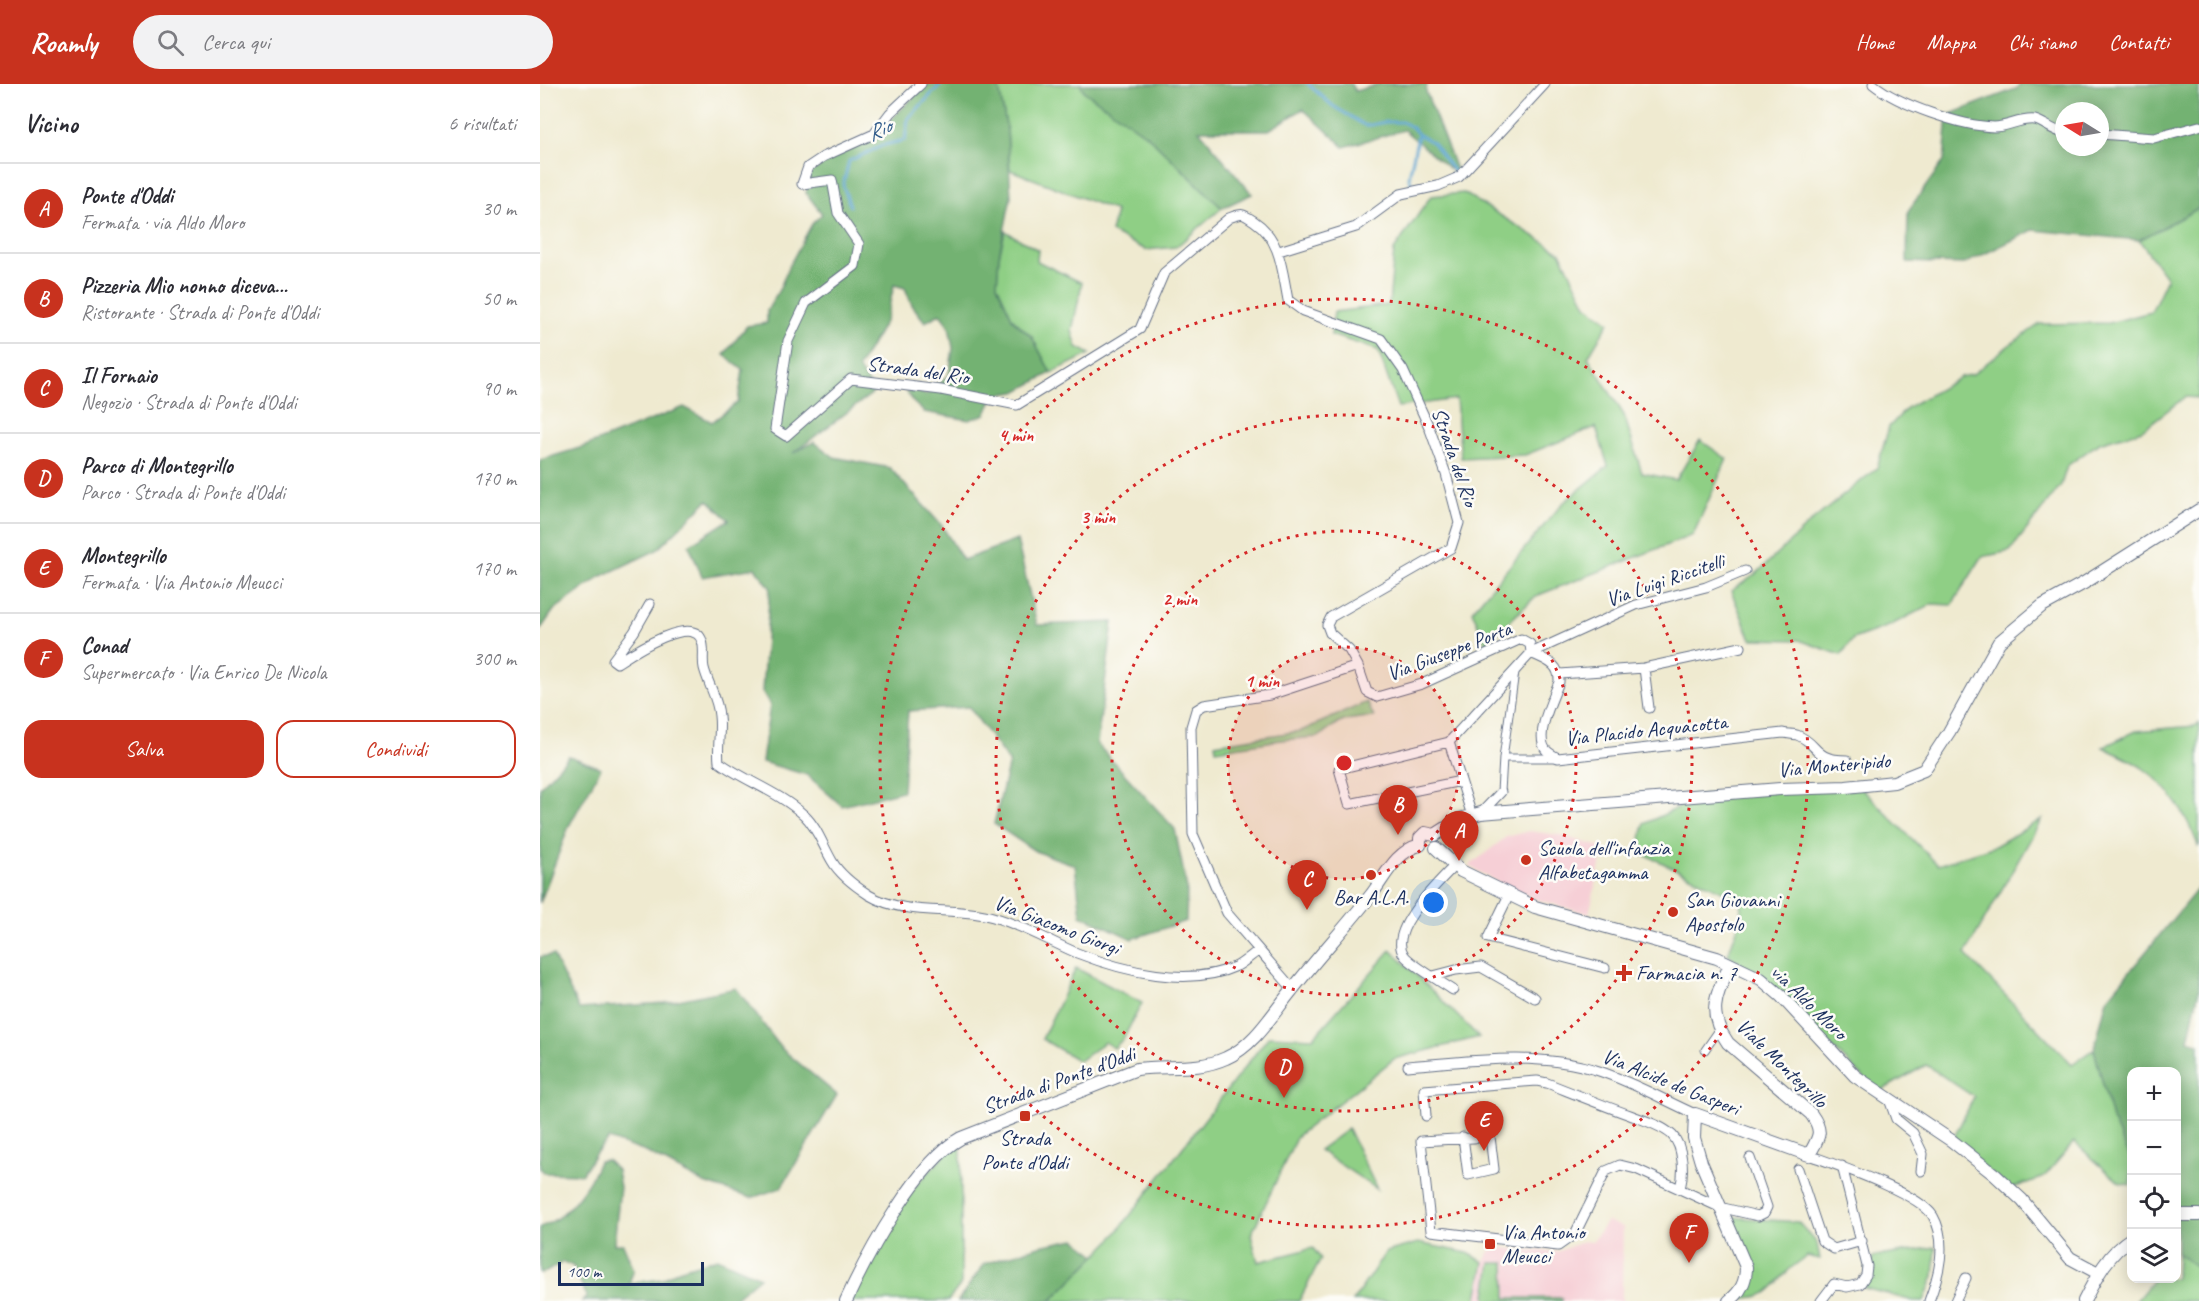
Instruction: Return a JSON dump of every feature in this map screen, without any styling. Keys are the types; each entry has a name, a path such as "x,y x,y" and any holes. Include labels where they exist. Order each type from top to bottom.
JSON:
{"street":[{"name":"Strada del Rio","path":"921,84 890,113 874,134 808,167 802,184 832,180 838,213 859,244 855,266 806,303 788,341 775,429 786,436 851,379 941,390 1017,405 1140,329 1164,273 1229,218 1241,213 1248,215 1261,225 1279,250 1288,300 1303,311 1381,339 1403,370 1429,428 1446,474 1459,523 1451,548 1331,617 1327,625 1330,633 1349,650 1358,666"},
{"path":"1279,250 1356,227 1401,194 1438,186 1459,177 1545,84"},
{"path":"1873,84 1889,95 1963,124 1996,127 2036,120 2055,131"},
{"path":"2109,135 2154,138 2199,126"},
{"name":"Via Monteripido","path":"1435,835 1443,828 1476,814 1780,789 1882,784 1894,782 1924,770 1949,732 1999,642 2042,606 2084,583 2199,510"},
{"name":"Via Luigi Riccitelli","path":"1528,656 1636,605 1706,587 1745,571"},
{"name":"Via Giacomo Giorgi","path":"650,604 634,632 613,660 617,663 649,642 676,633 685,631 698,634 703,641 704,669 719,714 719,762 804,815 833,864 850,882 870,896 888,903 914,908 995,917 1078,953 1122,969 1142,973 1182,976 1210,974 1237,966 1259,950"},
{"name":"Via Giuseppe Porta","path":"1292,988 1227,913 1193,834 1191,727 1196,710 1204,705 1270,695 1358,666 1367,692 1377,697 1422,684 1521,639 1530,644 1528,656"},
{"path":"1461,781 1349,804 1339,769 1449,742 1528,656 1556,666 1560,674 1644,668 1741,647"},
{"path":"1644,668 1649,708"},
{"path":"1449,742 1461,781 1476,814 1501,792 1503,758 1515,672"},
{"name":"Via Placido Acquacotta","path":"1560,674 1542,730 1542,741 1546,750 1558,758 1783,733 1796,735 1820,755 1836,760 1847,760"},
{"path":"1503,758 1558,758"},
{"name":"Strada di Ponte d'Oddi","path":"846,1301 874,1245 905,1197 953,1142 1137,1069 1157,1066 1188,1068 1213,1064 1229,1057 1257,1033 1292,988 1355,915 1399,856 1409,848 1420,845 1420,838 1425,833 1435,835"},
{"path":"1420,845 1425,851 1436,848 1438,841 1435,835"},
{"name":"via Aldo Moro","path":"1436,848 1454,866 1472,877 1535,907 1717,958 1761,979 1780,996 1855,1076 1952,1141 1995,1175 2022,1200 2070,1258 2098,1273"},
{"path":"1454,866 1409,918 1400,940 1404,956 1454,990"},
{"path":"1509,895 1488,938 1605,968"},
{"name":"Viale Montegrillo","path":"1730,965 1715,998 1715,1015 1719,1030 1728,1043 1811,1114 1819,1126 1818,1138 1809,1155"},
{"path":"1433,976 1481,967 1535,998"},
{"path":"1705,1050 1719,1030"},
{"name":"Via Alcide de Gasperi","path":"1408,1066 1506,1059 1547,1060 1599,1071 1695,1114 1809,1155"},
{"path":"1426,1116 1424,1090 1547,1083 1654,1125 1671,1135 1677,1142 1682,1162 1680,1189"},
{"path":"1889,1099 1896,1119 1913,1133 1923,1154 1920,1171"},
{"path":"1695,1114 1694,1138 1719,1207 1746,1267 1746,1278 1742,1288 1729,1301"},
{"path":"1463,1137 1468,1175 1494,1169 1490,1137 1463,1137 1421,1141 1431,1232 1558,1246 1575,1234 1606,1171 1620,1165 1636,1169 1719,1207 1758,1216 1764,1213 1767,1207 1750,1158"},
{"path":"1809,1155 1842,1166 1907,1195 1932,1215 1942,1244 1938,1276 1929,1301"},
{"path":"1821,1301 1834,1284 1847,1287 1860,1284 1866,1275 1868,1266 1842,1166"},
{"path":"1798,1169 1822,1241 1834,1249 1862,1241"},
{"path":"2181,1215 2199,1215"},
{"path":"2084,1301 2098,1273 2121,1245 2127,1241"},
{"path":"1955,1301 1966,1278"}],"shaded area":[{"path":"1529,831 1560,835 1604,848 1589,914 1538,900 1469,866 1506,837"},
{"path":"1607,1221 1623,1227 1622,1301 1479,1301 1477,1298 1484,1262 1490,1251 1502,1248 1557,1252 1584,1241 1592,1242"}],"green space":[{"path":"927,84 998,84 1007,130 1011,197 999,256 997,285 1013,320 1032,337 1051,373 1016,392 994,395 986,414 969,420 924,412 912,401 906,391 926,395 949,375 953,348 949,326 940,314 925,322 912,305 905,288 894,285 886,320 858,368 874,392 793,453 814,442 834,457 890,468 942,526 963,560 1017,540 1037,625 1113,622 1097,744 1175,829 1187,889 1186,921 1132,939 1081,915 1075,865 1035,851 994,824 1009,762 969,707 908,711 903,791 842,806 807,775 762,762 770,705 762,691 770,587 755,568 702,577 689,545 729,520 708,500 657,550 600,577 554,610 540,630 540,460 583,447 684,407 712,422 738,402 743,370 724,355 747,326 767,323 767,311 789,266 812,224 822,214 806,193 810,173 835,156 870,140"},
{"path":"998,84 1080,84 1085,92 1148,136 1222,208 1176,247 1146,250 1111,232 1116,211 1010,170 1007,130"},
{"path":"1080,84 1351,84 1355,91 1380,84 1427,84 1426,92 1459,177 1404,130 1344,147 1303,109 1269,130 1199,130 1252,194 1222,208 1148,136 1085,92"},
{"path":"2019,84 2199,84 2199,208 2139,240 2033,230 1964,264 1907,262 1908,211 1944,161 1948,115 2018,88"},
{"path":"1464,193 1560,252 1586,305 1609,322 1588,357 1624,415 1642,473 1676,480 1700,440 1727,459 1693,535 1536,596 1486,644 1472,611 1562,504 1608,466 1596,427 1525,455 1461,458 1456,399 1398,407 1378,350 1331,335 1334,312 1389,305 1394,250 1431,196"},
{"path":"2199,208 2199,398 2185,397 2142,430 2099,443 2067,466 2061,485 2010,551 1982,557 1952,605 1932,604 1889,626 1853,639 1841,655 1799,640 1751,639 1731,591 1756,574 1813,520 1877,468 1889,427 1908,407 1961,377 1973,374 2040,324 2109,323 2151,312 2167,278 2139,240"},
{"path":"1005,231 1038,250 1037,261 1082,283 1072,331 1077,347 1090,354 1051,373 1032,337 1012,318 997,285 999,256"},
{"path":"1367,702 1374,717 1344,721 1319,737 1216,750 1215,744 1301,731"},
{"path":"2199,723 2199,848 2178,804 2162,785 2139,766 2103,747 2136,731 2195,726"},
{"path":"569,756 601,768 569,826 540,903 540,787"},
{"path":"1859,786 1938,865 1995,846 2042,819 1965,954 2072,1064 2094,1049 2112,1119 2127,1151 2127,1184 2120,1183 2074,1142 2044,1177 2010,1189 1952,1141 1974,1097 1926,1065 1879,1092 1761,979 1728,954 1741,918 1742,906 1737,898 1650,857 1638,854 1644,824 1704,795"},
{"path":"2199,887 2199,990 2188,1040 2199,1043 2199,1269 2181,1256 2181,1067 2127,1067 2127,1151 2112,1119 2094,1049 2107,999"},
{"path":"1391,950 1479,1037 1394,1059 1297,1136 1251,1235 1258,1262 1313,1248 1321,1259 1299,1301 1051,1301 1111,1240 1269,1036 1313,1038"},
{"path":"553,955 579,1009 664,1003 736,988 782,1049 837,1095 781,1188 751,1198 704,1183 646,1152 608,1139 582,1174 545,1173 540,1168 540,957"},
{"path":"1076,968 1142,1003 1123,1039 1114,1048 1105,1042 1079,1061 1042,1039"},
{"path":"1348,1129 1377,1189 1319,1150"},
{"path":"961,1138 961,1284 948,1301 846,1301 903,1199"},
{"path":"607,1160 617,1170 620,1187 614,1244 623,1244 634,1270 629,1283 663,1279 678,1270 717,1258 760,1277 731,1301 709,1299 706,1301 582,1301 587,1297 573,1266 563,1262 540,1273 540,1227 550,1223 568,1209 590,1180 599,1161"},
{"path":"1731,1217 1798,1222 1817,1243 1820,1259 1807,1256 1791,1268 1765,1294 1740,1298 1747,1287 1751,1267 1746,1248"},
{"path":"1075,1239 1096,1255 1051,1301 958,1301 984,1264 1039,1246"},
{"path":"1418,1243 1468,1253 1484,1262 1478,1301 1353,1301 1386,1252"},
{"path":"1936,1247 1934,1276 1924,1301 1913,1301 1864,1288 1873,1257"},
{"path":"2181,1256 2199,1269 2199,1301 2136,1301 2151,1283 2181,1283"},
{"path":"1491,1263 1505,1263 1506,1298 1562,1298 1562,1301 1488,1301 1486,1295"}],"waterway":[{"name":"Rio","path":"850,206 843,185 849,161 884,145 905,140 908,119 941,84"},
{"path":"1308,84 1333,106 1366,126 1385,122 1402,122 1412,127 1418,134 1433,143 1454,172"},
{"path":"1413,189 1409,177 1418,135"}],"place":[{"name":"Pizzeria Mio nonno diceva...","path":"1398,835"},
{"name":"Scuola dell'infanzia Alfabetagamma","path":"1526,860"},
{"name":"Ponte d'Oddi","path":"1459,861"},
{"name":"Bar A.L.A.","path":"1371,875"},
{"name":"Il Fornaio","path":"1307,910"},
{"name":"San Giovanni Apostolo","path":"1673,912"},
{"name":"Farmacia n. 7","path":"1624,973"},
{"name":"Parco di Montegrillo","path":"1284,1098"},
{"name":"Strada Ponte d'Oddi","path":"1025,1116"},
{"name":"Montegrillo","path":"1484,1151"},
{"name":"Via Antonio Meucci","path":"1490,1244"},
{"name":"Conad","path":"1689,1263"}]}
